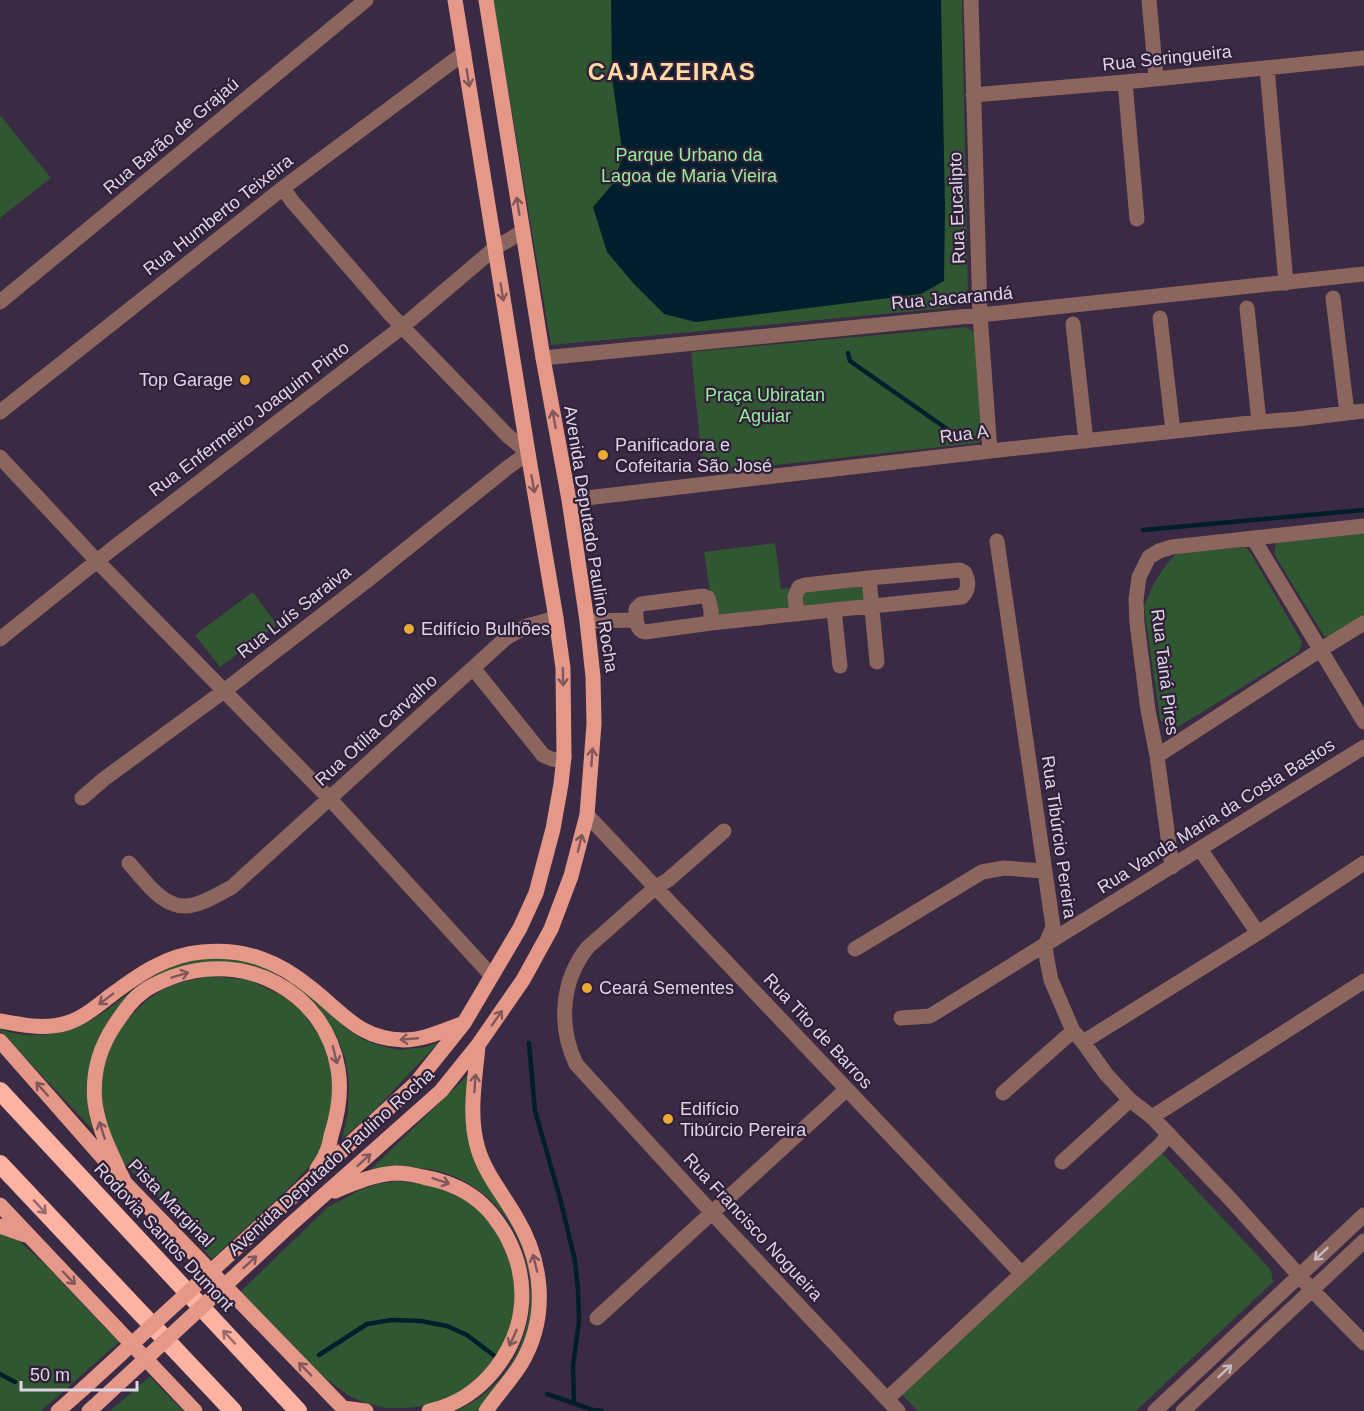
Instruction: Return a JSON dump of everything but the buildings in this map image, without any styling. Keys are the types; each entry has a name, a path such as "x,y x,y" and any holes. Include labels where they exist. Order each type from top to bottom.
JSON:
{"highway":[{"name":"Rodovia Santos Dumont","path":"0,1091 298,1411"},
{"path":"0,1164 233,1411"}],"main road":[{"name":"Avenida Deputado Paulino Rocha","path":"58,1411 416,1083 464,1023 520,928 536,893 553,829 564,757 562,668 556,618 455,0"},
{"name":"Avenida Deputado Paulino Rocha","path":"94,1406 289,1226 441,1091 478,1046 523,980 551,929 571,876 587,815 594,724 593,677 587,621 568,500 522,232 486,0"},
{"path":"0,1021 41,1027 67,1023 95,1007 161,962 200,952 219,951 250,954 291,972 351,1024 372,1035 406,1040 433,1035 464,1023"},
{"path":"125,1183 100,1128 95,1102 94,1077 103,1044 123,1011 144,991 180,974 224,968 262,976 295,995 321,1023 334,1050 340,1091 335,1123 326,1154 307,1183"},
{"name":"Pista Marginal","path":"0,1041 125,1183 344,1409"},
{"path":"478,1046 473,1109 476,1142 487,1171 531,1245 540,1285 539,1312 530,1344 521,1363 486,1411"},
{"path":"324,1196 368,1178 396,1173 435,1179 469,1194 484,1205 494,1217 517,1258 522,1293 515,1337 501,1361 479,1387 462,1399 429,1411"},
{"path":"0,1205 195,1411"},
{"path":"0,1226 29,1236"},
{"path":"344,1409 366,1411"}],"street":[{"name":"Rua Barão de Grajaú","path":"0,302 366,0"},
{"name":"Rua Eucalipto","path":"971,0 980,315 990,451"},
{"path":"1149,0 1156,78"},
{"name":"Rua Humberto Teixeira","path":"0,412 283,188 464,53"},
{"name":"Rua Seringueira","path":"973,95 1364,58"},
{"path":"1267,68 1286,283"},
{"path":"1125,82 1137,219"},
{"path":"283,188 402,327 508,436 528,453"},
{"name":"Rua Enfermeiro Joaquim Pinto","path":"0,639 97,561 402,327 495,248 522,232"},
{"name":"Rua Jacarandá","path":"543,358 1364,274"},
{"path":"1333,298 1347,413"},
{"path":"1247,308 1259,422"},
{"path":"1160,318 1173,431"},
{"path":"1073,324 1086,441"},
{"name":"Rua A","path":"568,500 990,451 1364,411"},
{"name":"Rua Luís Saraiva","path":"82,798 114,771 224,691 369,579 528,453"},
{"path":"0,457 97,561 330,799 491,975"},
{"name":"Rua Tainá Pires","path":"1172,867 1137,623 1136,600 1139,577 1149,557 1172,547 1364,526"},
{"path":"1253,538 1364,722"},
{"name":"Rua Tibúrcio Pereira","path":"997,541 1053,927 1045,946 1052,980 1078,1036 1106,1074 1130,1100 1152,1117 1364,1343"},
{"path":"711,623 710,603 708,598 703,596 641,604 636,608 639,629 645,632 962,597 968,585 965,573 960,570 805,585 799,587 795,597 797,614"},
{"path":"869,578 877,662"},
{"path":"834,610 840,666"},
{"name":"Rua Otília Carvalho","path":"129,863 163,899 172,904 194,905 232,887 506,638 527,626 556,618"},
{"path":"587,621 636,620"},
{"path":"1156,756 1364,623"},
{"path":"473,668 543,755 552,760 564,757"},
{"name":"Rua Vanda Maria da Costa Bastos","path":"901,1018 930,1016 1364,747"},
{"name":"Rua Tito de Barros","path":"587,815 1020,1273"},
{"name":"Rua Francisco Nogueira","path":"724,831 669,880 656,887 588,947 582,955 569,981 565,1001 564,1017 570,1051 576,1064 898,1411"},
{"path":"1200,849 1257,933"},
{"path":"1003,1093 1078,1036 1257,933 1364,863"},
{"path":"855,950 982,872 1004,868 1044,871"},
{"path":"1152,1117 1364,981"},
{"path":"597,1318 847,1089"},
{"path":"1062,1161 1130,1100"},
{"path":"887,1399 1160,1145 1168,1134"},
{"path":"1155,1411 1364,1215"},
{"path":"1177,1389 1187,1407 1364,1241"}],"green space":[{"name":"Parque Urbano da Lagoa de Maria Vieira","path":"493,0 962,0 968,292 960,302 948,308 551,345"},
{"path":"0,115 51,178 0,218"},
{"name":"Praça Ubiratan Aguiar","path":"966,327 975,333 982,440 977,443 703,473 691,352"},
{"path":"1364,533 1364,620 1337,637 1324,636 1274,554 1276,542"},
{"path":"775,543 781,589 863,579 865,601 714,619 704,552"},
{"path":"1241,545 1250,552 1302,642 1299,652 1178,727 1168,726 1160,719 1144,607 1161,572 1176,554"},
{"path":"253,592 277,625 220,667 195,635"},
{"path":"224,957 255,963 279,971 362,1039 400,1050 425,1047 439,1042 375,1110 342,1139 348,1112 349,1082 345,1058 337,1037 317,1005 301,991 281,976 257,968 208,962 181,967 156,977 130,996 109,1019 95,1048 87,1083 88,1109 93,1130 0,1031 0,1029 18,1034 39,1035 80,1026 98,1016 165,968 187,961"},
{"path":"210,976 249,980 285,997 301,1010 324,1043 334,1080 332,1116 320,1151 290,1187 212,1259 154,1193 128,1168 109,1133 102,1108 102,1084 106,1060 115,1038 129,1018 147,1000 170,986"},
{"path":"470,1073 466,1105 499,1202 526,1247 534,1309 522,1352 477,1411 456,1411 490,1389 514,1359 527,1324 530,1287 523,1251 506,1218 479,1190 442,1172 424,1168 369,1171"},
{"path":"1159,1150 1271,1270 1273,1282 1136,1411 918,1411 901,1394"},
{"path":"398,1181 435,1186 452,1192 469,1201 486,1217 504,1245 515,1280 514,1318 500,1352 476,1381 460,1392 425,1406 387,1408 351,1397 320,1375 240,1292 328,1207 360,1190"},
{"path":"0,1232 18,1240 47,1266 119,1342 41,1411 0,1411"},
{"path":"149,1377 183,1411 110,1411"}],"water":[{"name":"Parque Urbano da Lagoa de Maria Vieira","path":"611,0 941,0 944,281 921,294 696,322 664,314 607,252 593,207 612,185 623,157 612,77"}],"waterway":[{"path":"848,353 850,361 960,440"},
{"path":"1143,530 1364,510"},
{"path":"529,1043 535,1111 575,1261 579,1321 573,1366 574,1403"},
{"path":"319,1355 367,1324 392,1320 421,1321 447,1326 467,1335 496,1357"},
{"path":"0,1374 15,1382"},
{"path":"547,1394 602,1411"}],"place":[{"name":"Top Garage","path":"245,380"},
{"name":"Panificadora e Cofeitaria São José","path":"603,455"},
{"name":"Edifício Bulhões","path":"409,629"},
{"name":"Ceará Sementes","path":"587,988"},
{"name":"Edifício Tibúrcio Pereira","path":"668,1119"}],"district":[{"name":"CAJAZEIRAS","path":"672,72"}]}
